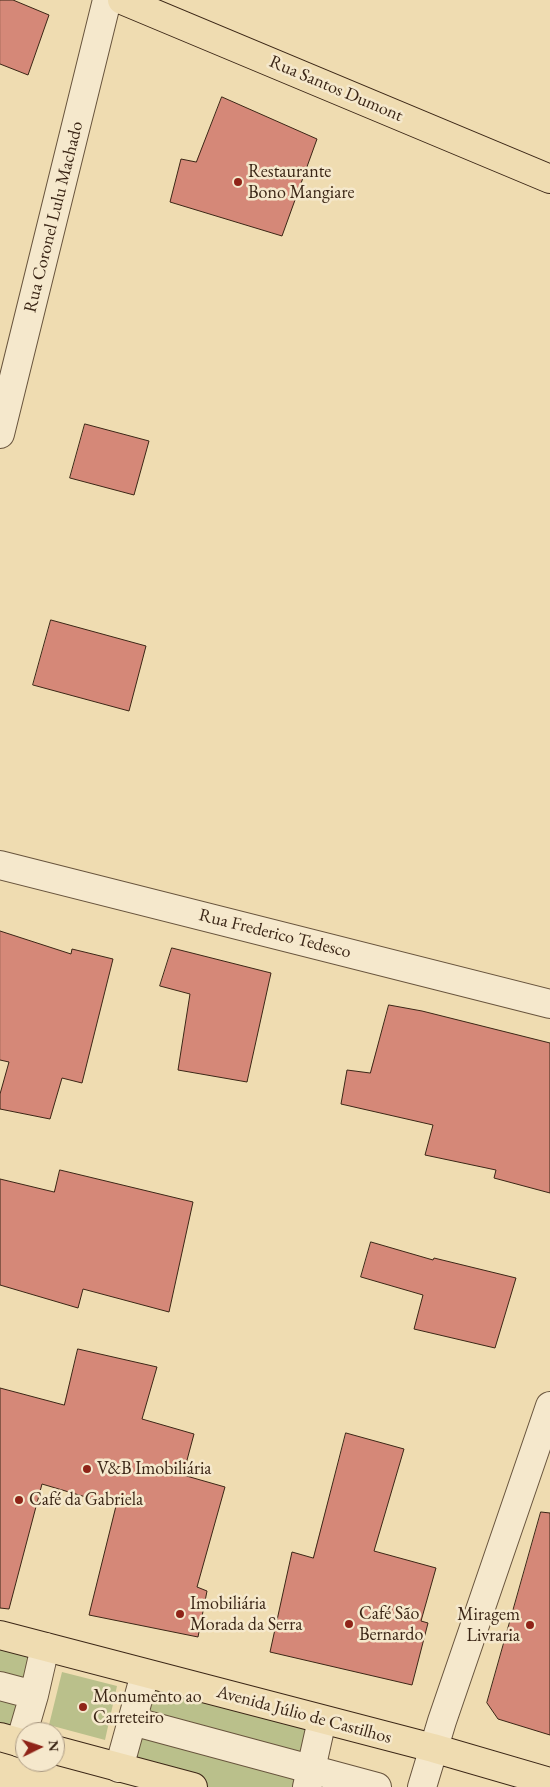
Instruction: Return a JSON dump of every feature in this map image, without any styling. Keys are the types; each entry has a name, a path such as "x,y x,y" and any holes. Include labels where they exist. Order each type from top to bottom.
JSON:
{"main road":[{"name":"Rua Santos Dumont","path":"122,0 550,179"},
{"name":"Avenida Júlio de Castilhos","path":"0,1635 433,1748 520,1781 550,1782"},
{"path":"65,1753 193,1787"}],"street":[{"name":"Rua Coronel Lulu Machado","path":"0,434 107,0"},
{"name":"Rua Frederico Tedesco","path":"0,865 550,1004"},
{"path":"422,1787 433,1748 550,1406"},
{"path":"23,1722 34,1695 44,1647"},
{"path":"120,1768 145,1674"},
{"path":"0,1686 34,1695"},
{"path":"308,1778 322,1720"},
{"path":"132,1721 308,1778 377,1787"}],"green space":[{"path":"0,1635 45,1647 25,1722 15,1722 15,1742 0,1737"},
{"path":"62,1672 117,1686 105,1740 65,1729 65,1722 50,1722"},
{"path":"145,1674 322,1720 307,1787 193,1787 119,1768"}],"building":[{"path":"0,0 13,0 49,15 28,75 0,64"},
{"name":"Restaurante Bono Mangiare","path":"222,97 317,139 282,236 170,202 181,159 196,162"},
{"path":"85,424 149,441 134,495 70,478"},
{"path":"51,620 146,646 129,711 33,685"},
{"path":"0,931 71,954 72,949 113,959 82,1083 62,1078 50,1119 0,1109 0,1094 9,1062 0,1060"},
{"path":"172,948 271,973 247,1082 178,1070 190,994 160,986"},
{"path":"389,1005 422,1011 550,1043 550,1193 494,1178 496,1170 425,1155 433,1125 341,1104 347,1070 370,1073"},
{"path":"60,1170 193,1202 169,1312 83,1289 78,1308 0,1285 0,1179 54,1192"},
{"path":"371,1242 433,1260 434,1258 516,1278 495,1348 414,1329 423,1295 361,1277"},
{"path":"78,1349 157,1367 142,1419 194,1434 183,1475 225,1487 197,1587 207,1591 198,1637 89,1615 116,1506 42,1484 9,1609 0,1608 0,1388 64,1405"},
{"path":"346,1433 404,1449 374,1551 436,1568 421,1621 428,1623 412,1685 270,1652 292,1552 313,1558"},
{"name":"Miragem Livraria","path":"541,1512 550,1513 550,1735 498,1719 487,1703"}],"place":[{"name":"Restaurante Bono Mangiare","path":"238,182"},
{"name":"V&B Imobiliária","path":"87,1469"},
{"name":"Café da Gabriela","path":"19,1500"},
{"name":"Imobiliária Morada da Serra","path":"180,1614"},
{"name":"Café São Bernardo","path":"349,1624"},
{"name":"Miragem Livraria","path":"530,1625"},
{"name":"Monumento ao Carreteiro","path":"83,1707"}]}
